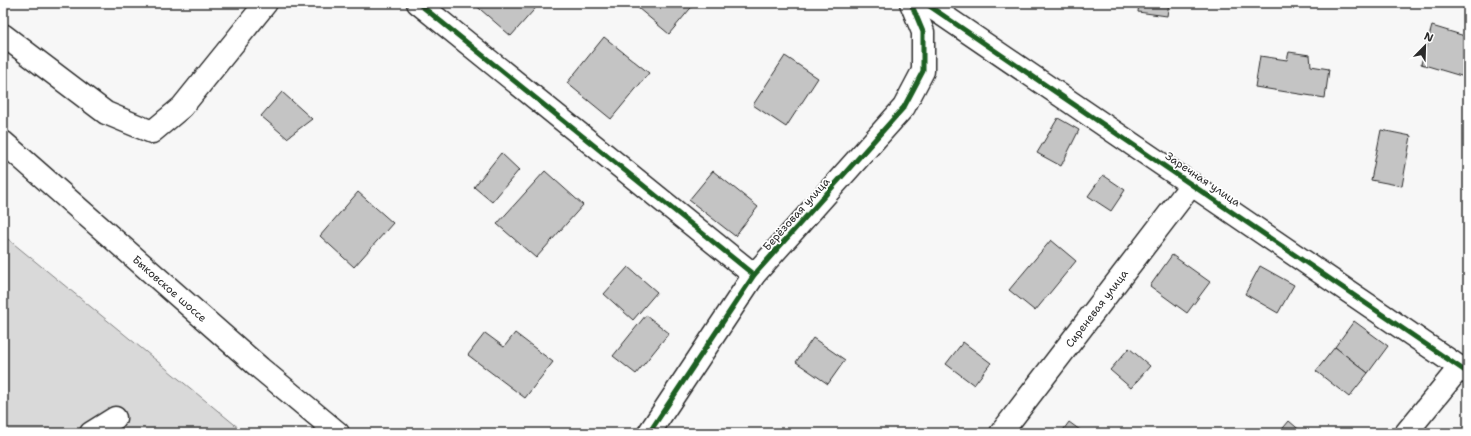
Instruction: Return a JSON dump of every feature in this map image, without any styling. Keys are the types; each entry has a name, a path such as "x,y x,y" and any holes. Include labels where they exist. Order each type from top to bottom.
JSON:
{"street":[{"path":"3,36 106,113 152,132 182,107 266,3"},
{"path":"418,3 754,275"},
{"name":"Берёзовая улица","path":"649,433 754,275 904,107 923,71 924,32 911,3"},
{"name":"Заречная улица","path":"925,3 1464,370"},
{"name":"Быковское шоссе","path":"3,142 260,368 338,433"},
{"name":"Сиреневая улица","path":"1000,433 1192,184"},
{"path":"1406,433 1464,370"},
{"path":"91,433 115,418"}],"shaded area":[{"path":"3,235 245,433 3,433"}],"building":[{"path":"473,3 540,3 511,36"},
{"path":"632,3 695,3 669,34"},
{"path":"1069,3 1084,3 1082,8"},
{"path":"1139,3 1169,3 1167,16 1138,12"},
{"path":"1432,26 1468,37 1468,78 1421,64"},
{"path":"604,37 649,73 611,119 567,83"},
{"path":"1289,52 1310,55 1311,66 1329,69 1325,98 1255,87 1260,56 1287,60"},
{"path":"785,56 818,78 786,127 753,105"},
{"path":"282,92 312,119 287,138 261,116"},
{"path":"1058,118 1079,130 1061,166 1037,153"},
{"path":"1381,130 1411,136 1402,186 1371,180"},
{"path":"501,153 519,170 492,202 474,187"},
{"path":"545,171 583,205 536,258 497,224"},
{"path":"713,171 758,207 735,236 689,200"},
{"path":"1103,175 1125,190 1111,211 1088,196"},
{"path":"358,192 393,223 354,267 320,236"},
{"path":"1051,240 1076,261 1035,311 1009,290"},
{"path":"1172,255 1210,282 1187,313 1150,286"},
{"path":"1260,266 1294,285 1278,313 1245,294"},
{"path":"628,267 657,292 633,320 604,294"},
{"path":"646,315 669,333 636,374 613,356"},
{"path":"1354,321 1388,346 1368,373 1335,347"},
{"path":"485,333 504,347 515,333 553,362 525,398 468,355"},
{"path":"813,338 845,360 828,384 796,362"},
{"path":"963,342 991,363 974,385 946,364"},
{"path":"1335,347 1368,373 1349,397 1316,371"},
{"path":"1129,348 1150,366 1131,388 1110,370"},
{"path":"1289,421 1303,433 1279,433"},
{"path":"1069,422 1084,433 1061,433"},
{"path":"919,429 924,433 916,433"}],"cycle path":[{"path":"418,3 754,275"},
{"path":"649,433 754,275 904,107 923,71 923,32 911,3"},
{"path":"925,3 1468,373"}]}
